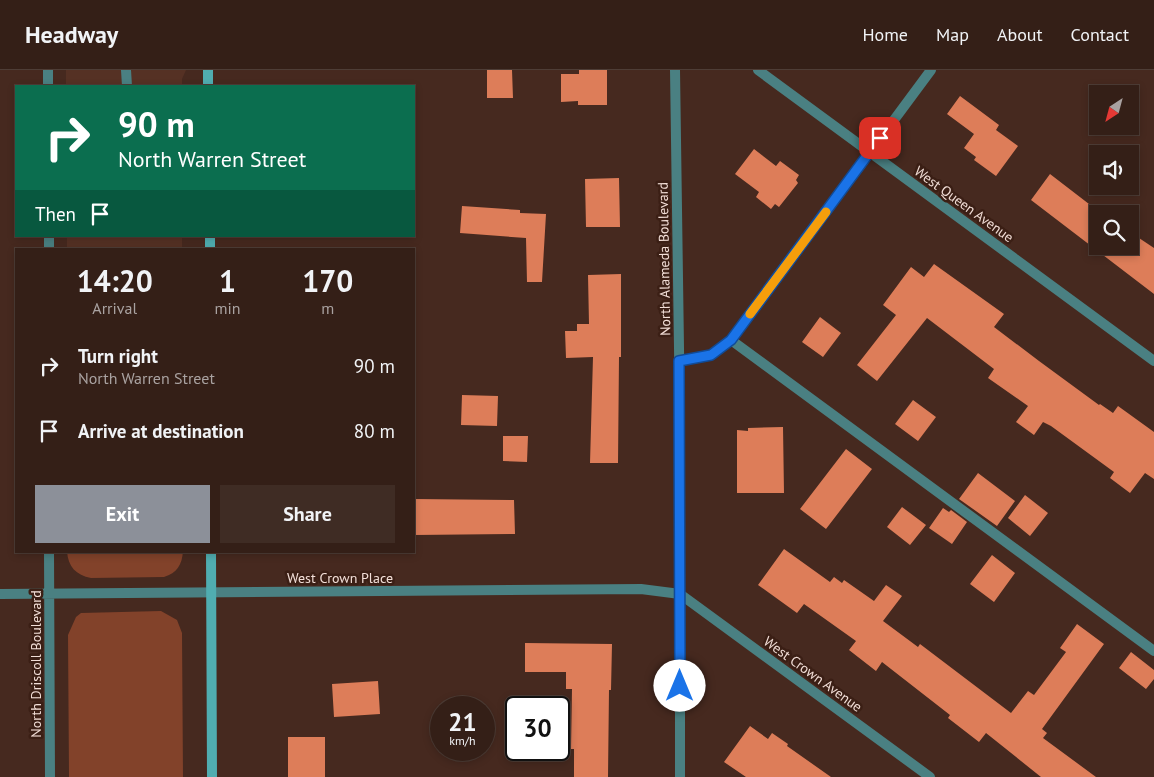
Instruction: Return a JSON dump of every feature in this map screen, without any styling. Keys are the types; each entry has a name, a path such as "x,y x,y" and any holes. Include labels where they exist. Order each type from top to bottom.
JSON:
{"main road":[{"path":"208,70 208,85"},
{"path":"211,553 212,777"}],"street":[{"path":"48,70 48,85"},
{"path":"126,70 127,85"},
{"name":"North Alameda Boulevard","path":"675,70 679,361 680,777"},
{"name":"West Queen Avenue","path":"758,70 1154,361"},
{"path":"679,361 711,355 731,340 931,70"},
{"path":"731,340 1154,651"},
{"name":"North Driscoll Boulevard","path":"49,553 50,777"},
{"name":"West Crown Place","path":"0,594 641,589 680,594"},
{"name":"West Crown Avenue","path":"680,594 930,777"}],"shaded area":[{"path":"66,70 186,70 182,79 182,85 66,85"},
{"path":"67,237 182,237 182,248 67,248"},
{"path":"67,553 183,553 178,568 164,577 91,578 77,572 71,566"},
{"path":"161,611 177,620 182,633 183,777 69,777 68,635 76,617 81,613"}],"building":[{"path":"487,70 512,70 513,98 487,98"},
{"path":"579,70 607,70 607,105 578,105 578,101 561,102 561,74 579,74"},
{"path":"960,96 999,125 996,130 1018,146 996,176 974,160 976,157 964,148 974,134 947,114"},
{"path":"754,149 776,166 780,161 799,175 796,180 798,183 779,207 775,204 771,209 756,197 759,192 735,174"},
{"path":"1050,174 1090,205 1089,244 1031,200"},
{"path":"619,178 620,227 586,227 585,179"},
{"path":"462,206 520,210 520,213 546,214 542,282 527,282 526,238 460,233"},
{"path":"1139,238 1154,248 1154,294 1103,255 1139,255"},
{"path":"934,264 1004,314 994,327 1099,405 1113,413 1118,406 1154,432 1154,479 1145,473 1130,493 1110,478 1114,472 1051,426 1043,422 1034,435 1016,422 1028,406 988,378 994,369 927,318 877,381 857,365 896,315 883,305 911,267 924,277"},
{"path":"621,274 618,463 590,463 593,357 566,358 565,331 577,331 577,324 589,324 588,275"},
{"path":"820,317 841,333 823,357 802,342"},
{"path":"462,395 498,396 497,426 461,425"},
{"path":"913,400 936,417 918,441 895,424"},
{"path":"783,427 784,493 737,493 737,430 748,431 748,428"},
{"path":"503,436 528,436 527,462 503,461"},
{"path":"846,449 872,469 826,529 800,509"},
{"path":"978,473 1015,501 997,526 959,499"},
{"path":"1025,495 1048,513 1030,536 1008,518"},
{"path":"415,499 514,500 515,534 415,535"},
{"path":"902,507 926,525 910,545 887,527"},
{"path":"943,508 949,512 951,510 967,522 952,544 929,528"},
{"path":"784,549 830,582 834,577 842,583 844,580 874,601 886,585 902,596 883,621 918,647 920,644 1011,713 1028,691 1034,695 1066,652 1060,648 1077,624 1104,644 1042,729 1047,733 1043,738 1096,777 1041,777 986,733 979,742 948,718 950,715 882,662 876,671 849,650 856,641 804,604 797,613 758,585"},
{"path":"992,555 1015,573 994,602 970,584"},
{"path":"525,643 612,644 611,690 609,690 608,777 574,777 574,749 571,749 572,689 566,689 566,672 525,672"},
{"path":"1131,652 1154,670 1154,679 1146,689 1119,668"},
{"path":"378,681 380,714 334,717 332,684"},
{"path":"750,726 768,739 772,733 831,777 746,777 724,762"},
{"path":"288,737 325,737 325,777 288,777"}],"slow traffic":[{"path":"750,314 826,212"}],"route":[{"path":"680,686 679,361 711,355 731,340 880,138"}]}
